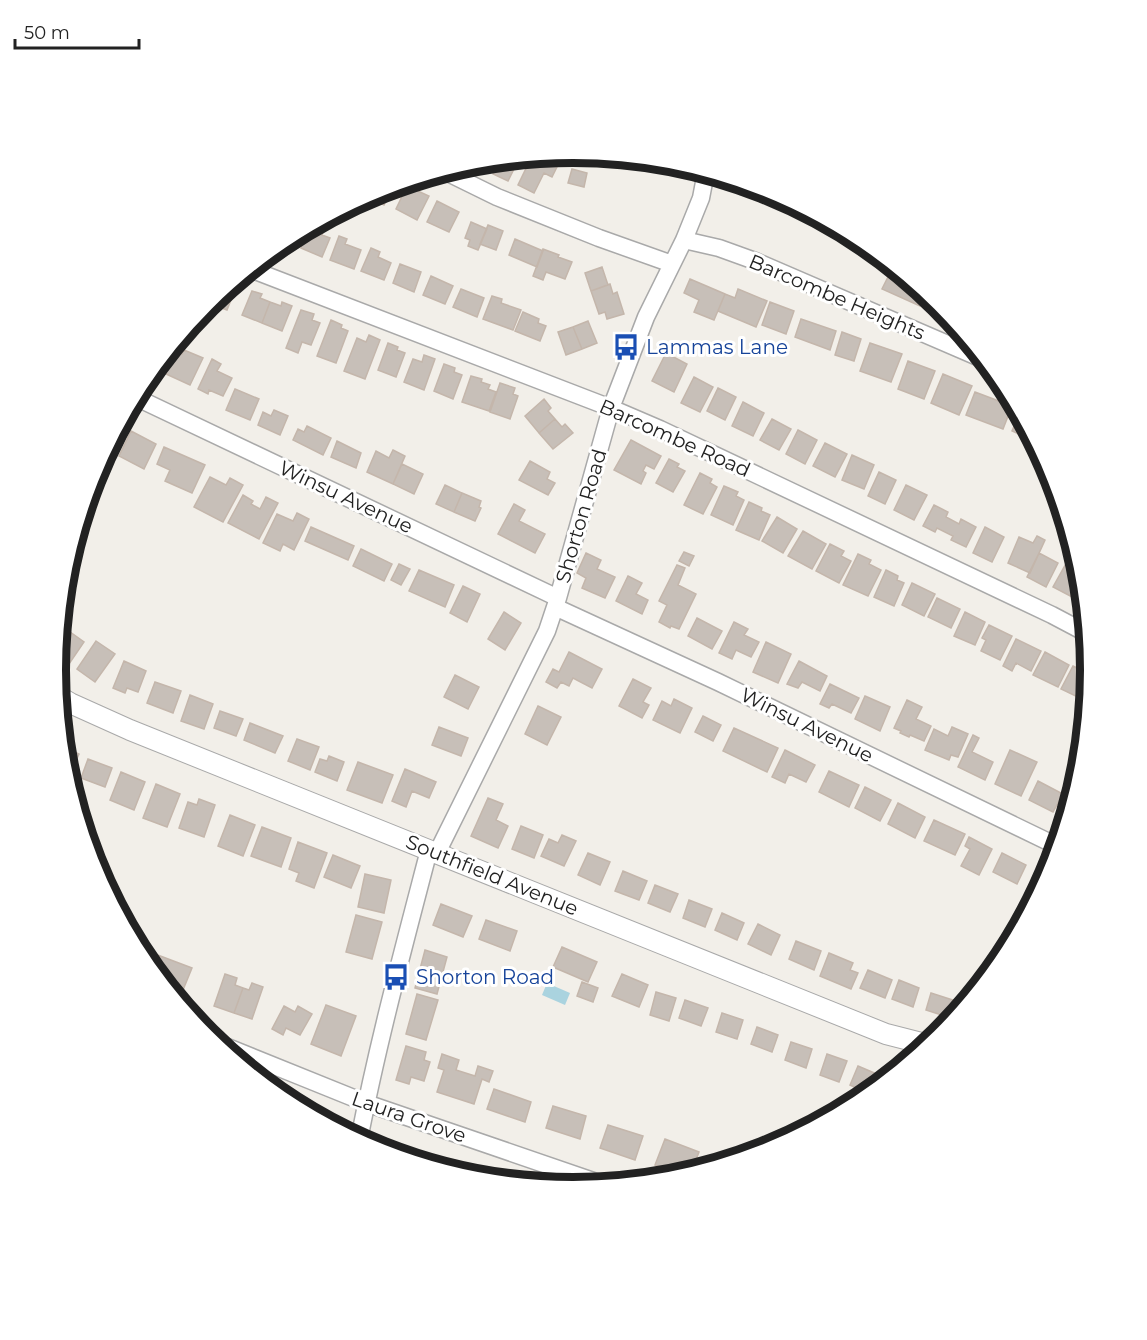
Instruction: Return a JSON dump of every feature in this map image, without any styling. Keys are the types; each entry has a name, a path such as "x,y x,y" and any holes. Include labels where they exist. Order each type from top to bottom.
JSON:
{"street":[{"path":"455,177 497,197 599,238 672,264"},
{"name":"Shorton Road","path":"361,1131 393,988 433,851 547,631 611,408 646,317 684,240 701,198 704,180"},
{"name":"Barcombe Heights","path":"684,240 720,248 755,261 970,354"},
{"name":"Barcombe Road","path":"258,272 660,429 1079,629"},
{"name":"Winsu Avenue","path":"144,401 1051,842"},
{"name":"Southfield Avenue","path":"67,701 130,730 886,1034 918,1042"},
{"name":"Laura Grove","path":"238,1051 366,1103 583,1177"}],"water":[{"path":"547,983 570,993 565,1005 542,995"}],"building":[{"path":"559,163 552,177 544,173 534,193 518,185 528,165"},
{"path":"515,166 508,181 493,174 495,169"},
{"path":"572,169 587,173 584,187 568,183"},
{"path":"412,188 429,196 417,220 396,209 405,191"},
{"path":"387,198 384,205 378,202"},
{"path":"437,201 459,212 449,232 427,222"},
{"path":"471,222 487,229 478,250 468,246 470,240 465,238"},
{"path":"488,225 503,231 496,250 480,244"},
{"path":"325,228 322,235 330,238 322,257 301,248 304,240"},
{"path":"339,236 347,239 345,244 361,250 354,269 330,260"},
{"path":"515,239 543,251 537,267 509,255"},
{"path":"371,248 380,252 378,257 391,263 384,280 361,271"},
{"path":"543,249 572,262 565,279 546,272 543,280 533,276"},
{"path":"400,264 421,272 414,292 393,283"},
{"path":"602,267 608,285 591,291 585,273"},
{"path":"890,273 922,301 920,306 882,289"},
{"path":"431,276 453,286 445,304 423,295"},
{"path":"690,279 725,294 714,320 694,312 699,300 684,293"},
{"path":"610,284 613,294 617,292 624,314 607,319 605,312 599,314 591,291"},
{"path":"461,289 484,298 477,317 453,307"},
{"path":"738,289 767,301 756,327 718,311 725,294 735,298"},
{"path":"252,291 262,294 260,298 270,302 262,323 242,315"},
{"path":"234,293 227,310 219,307"},
{"path":"492,296 502,299 501,303 521,310 513,330 483,319"},
{"path":"270,302 281,306 282,302 292,306 282,331 262,323"},
{"path":"770,302 794,311 786,334 762,325"},
{"path":"301,310 314,314 312,320 320,323 311,345 302,342 298,353 286,348"},
{"path":"523,312 539,319 538,323 546,326 540,341 515,331"},
{"path":"801,319 836,331 830,350 795,337"},
{"path":"331,320 348,331 336,363 317,356"},
{"path":"588,321 597,343 582,349 573,327"},
{"path":"573,327 582,349 566,355 558,332"},
{"path":"842,332 861,339 854,361 835,355"},
{"path":"369,335 380,340 365,379 344,371 357,338 366,342"},
{"path":"388,343 405,353 396,377 378,370"},
{"path":"870,343 902,354 891,382 860,371"},
{"path":"184,350 203,358 190,385 163,373 178,352 182,354"},
{"path":"666,353 687,364 674,392 652,381"},
{"path":"424,355 435,359 424,390 404,382 413,359 422,362"},
{"path":"212,359 221,364 217,371 232,378 223,396 209,390 208,394 198,389"},
{"path":"908,361 935,371 924,399 898,389"},
{"path":"444,364 455,368 454,372 462,375 453,399 434,391"},
{"path":"943,374 972,386 959,415 931,403"},
{"path":"471,376 482,379 481,382 490,385 488,389 496,392 489,411 462,402"},
{"path":"694,377 713,387 700,412 681,403"},
{"path":"500,383 515,388 513,394 518,396 510,419 490,412"},
{"path":"718,388 736,397 725,420 707,411"},
{"path":"235,389 259,399 250,420 226,410"},
{"path":"975,392 1005,403 1010,411 1003,429 966,415"},
{"path":"544,399 551,408 548,411 555,419 539,433 525,416"},
{"path":"743,402 764,413 753,436 732,426"},
{"path":"274,410 288,416 280,435 258,425 263,412 271,416"},
{"path":"555,419 562,427 565,424 573,433 553,449 539,433"},
{"path":"772,419 791,429 779,450 760,440"},
{"path":"1016,422 1024,436 1012,431"},
{"path":"307,426 331,438 323,455 293,440 298,429 304,432"},
{"path":"798,430 817,440 805,464 786,454"},
{"path":"131,431 156,444 144,469 119,456"},
{"path":"631,440 661,456 654,469 646,465 643,471 646,473 641,484 614,470"},
{"path":"337,441 361,453 356,468 331,457"},
{"path":"825,443 847,454 835,477 813,466"},
{"path":"164,447 205,465 192,493 165,481 170,470 157,464"},
{"path":"393,450 405,456 393,484 367,472 376,451 389,458"},
{"path":"852,455 874,465 864,489 842,480"},
{"path":"669,459 679,464 677,467 685,471 673,492 656,483"},
{"path":"530,461 550,472 547,479 555,483 548,495 519,480"},
{"path":"402,464 423,474 414,494 393,484"},
{"path":"879,472 896,480 885,504 868,496"},
{"path":"700,473 712,479 710,483 717,487 703,514 684,505"},
{"path":"210,477 226,485 230,478 243,485 223,522 194,507"},
{"path":"445,485 462,493 454,512 436,504"},
{"path":"906,485 927,495 914,520 894,510"},
{"path":"724,486 738,492 736,496 744,500 733,525 711,515"},
{"path":"462,493 481,501 479,507 481,508 475,521 454,512"},
{"path":"243,495 253,501 251,504 260,509 266,497 278,503 259,539 228,523"},
{"path":"749,502 770,515 759,540 736,530"},
{"path":"514,504 525,510 519,521 545,534 535,553 498,534"},
{"path":"934,505 948,512 946,517 959,524 961,519 976,527 966,547 951,540 953,536 937,528 935,532 923,526"},
{"path":"297,513 309,519 294,550 283,544 280,551 263,543 277,514 293,521"},
{"path":"777,517 797,529 783,553 762,541"},
{"path":"311,527 354,546 348,560 305,541"},
{"path":"985,527 1004,537 992,562 973,553"},
{"path":"803,531 826,544 812,569 788,556"},
{"path":"1037,536 1045,540 1030,573 1008,563 1019,537 1033,543"},
{"path":"830,544 844,551 841,556 851,561 839,583 816,571"},
{"path":"361,549 392,564 384,581 353,566"},
{"path":"684,552 694,556 689,566 679,561"},
{"path":"586,553 601,560 597,569 615,577 605,598 582,588 586,578 577,573"},
{"path":"1039,553 1058,563 1046,587 1027,577"},
{"path":"858,554 871,560 869,564 881,570 868,596 843,585"},
{"path":"1068,560 1069,560 1074,598 1053,587"},
{"path":"399,564 410,569 401,585 391,580"},
{"path":"677,565 685,568 678,585 696,594 679,629 671,626 670,628 659,622 667,605 659,601"},
{"path":"419,570 454,585 445,607 409,591"},
{"path":"886,570 898,576 897,580 904,583 894,606 874,597"},
{"path":"628,576 642,583 636,594 648,600 642,614 616,601"},
{"path":"912,583 935,594 924,616 902,605"},
{"path":"463,586 480,594 467,622 450,613"},
{"path":"937,598 960,609 951,628 928,617"},
{"path":"504,612 521,623 505,650 488,639"},
{"path":"965,612 985,622 975,645 954,636"},
{"path":"697,618 722,631 712,649 688,636"},
{"path":"734,622 748,629 744,635 759,642 751,657 736,650 732,659 719,653"},
{"path":"989,625 1012,636 1000,660 981,651 986,640 982,638"},
{"path":"68,630 84,642 66,666"},
{"path":"1016,639 1041,651 1031,671 1016,663 1012,671 1003,666"},
{"path":"96,641 115,654 95,682 77,669"},
{"path":"766,642 791,654 778,683 753,672"},
{"path":"569,652 602,669 592,688 573,678 569,686 561,682 557,688 546,682 553,669 559,672"},
{"path":"1045,652 1069,665 1058,687 1033,675"},
{"path":"124,661 146,671 138,692 127,688 125,693 113,688"},
{"path":"799,661 827,676 820,691 802,682 798,688 787,684"},
{"path":"1073,666 1081,670 1080,698 1061,689"},
{"path":"455,675 479,687 468,709 444,697"},
{"path":"633,679 651,688 643,702 649,705 642,718 619,706"},
{"path":"155,682 181,691 173,713 147,703"},
{"path":"830,684 859,698 851,713 832,704 829,708 820,704"},
{"path":"190,695 213,704 204,729 181,721"},
{"path":"865,696 890,707 880,731 855,719"},
{"path":"674,699 692,708 680,733 653,720 662,701 671,706"},
{"path":"907,700 922,707 916,719 931,726 924,741 910,735 909,737 894,728"},
{"path":"538,706 561,717 547,745 525,734"},
{"path":"220,711 243,719 236,736 214,728"},
{"path":"703,716 721,725 713,741 695,732"},
{"path":"250,723 283,736 275,753 244,740"},
{"path":"439,727 468,738 461,756 432,745"},
{"path":"952,727 968,734 958,757 951,755 949,760 925,750 934,729 948,736"},
{"path":"734,728 778,748 767,772 723,751"},
{"path":"973,735 979,738 972,752 993,762 985,780 958,767"},
{"path":"297,739 319,747 310,770 288,761"},
{"path":"785,750 815,765 806,782 789,774 785,783 772,777"},
{"path":"1010,750 1037,762 1021,796 995,784"},
{"path":"73,751 79,754 75,763"},
{"path":"329,756 344,762 337,781 315,772 320,759 327,761"},
{"path":"88,759 112,768 105,787 81,778"},
{"path":"358,762 393,775 382,803 347,790"},
{"path":"405,769 436,782 429,798 412,791 406,807 392,801"},
{"path":"829,771 859,785 849,807 819,792"},
{"path":"121,772 145,782 134,810 110,800"},
{"path":"1038,781 1063,794 1053,812 1029,800"},
{"path":"156,784 180,794 167,827 143,818"},
{"path":"865,787 891,800 880,821 855,808"},
{"path":"488,798 503,804 496,820 508,826 498,848 471,836"},
{"path":"199,799 215,805 204,837 179,828 188,802 197,805"},
{"path":"898,803 925,817 915,838 888,824"},
{"path":"230,815 255,825 243,856 218,846"},
{"path":"934,820 965,834 955,855 924,841"},
{"path":"521,826 543,835 534,858 512,849"},
{"path":"262,827 291,838 281,867 251,856"},
{"path":"562,835 576,841 564,866 541,856 549,839 558,843"},
{"path":"969,837 992,849 979,875 961,866 970,849 965,846"},
{"path":"298,842 327,853 314,888 296,881 299,873 289,869"},
{"path":"588,853 610,862 600,885 578,875"},
{"path":"1002,853 1026,865 1017,884 993,872"},
{"path":"333,855 360,866 351,888 324,877"},
{"path":"623,871 647,881 639,900 615,891"},
{"path":"365,874 391,880 384,913 358,907"},
{"path":"655,885 678,894 670,912 648,903"},
{"path":"689,900 712,909 705,927 683,918"},
{"path":"441,904 472,916 463,937 433,925"},
{"path":"722,913 744,923 737,940 715,930"},
{"path":"356,915 382,922 372,959 346,952"},
{"path":"486,920 517,931 510,951 479,939"},
{"path":"758,924 780,935 771,955 748,944"},
{"path":"796,941 821,951 814,970 789,959"},
{"path":"562,947 597,962 588,982 553,967"},
{"path":"425,950 447,957 437,994 415,988"},
{"path":"829,953 853,963 850,970 858,973 851,989 820,976"},
{"path":"154,955 192,968 183,990 178,988"},
{"path":"868,970 892,980 885,998 860,988"},
{"path":"225,974 237,978 235,985 243,988 234,1013 214,1006"},
{"path":"622,974 648,985 639,1007 612,996"},
{"path":"899,980 919,988 913,1007 892,999"},
{"path":"582,982 598,988 593,1002 577,996"},
{"path":"252,983 263,987 252,1019 234,1013 243,988 249,990"},
{"path":"656,992 676,998 669,1021 650,1015"},
{"path":"931,993 958,1002 945,1016 926,1010"},
{"path":"417,994 438,1000 426,1040 406,1034"},
{"path":"685,1000 708,1008 701,1026 679,1018"},
{"path":"326,1005 356,1016 341,1056 311,1044"},
{"path":"284,1006 295,1012 298,1006 312,1014 300,1035 286,1028 283,1035 272,1029"},
{"path":"722,1013 743,1020 737,1039 716,1032"},
{"path":"757,1027 778,1035 772,1052 751,1044"},
{"path":"791,1042 812,1049 806,1068 785,1060"},
{"path":"406,1046 426,1052 424,1060 430,1062 424,1081 411,1077 409,1084 396,1080"},
{"path":"442,1054 459,1060 456,1070 475,1076 478,1066 493,1071 489,1082 482,1079 474,1104 437,1092 444,1070 438,1068"},
{"path":"827,1054 847,1061 839,1082 820,1075"},
{"path":"858,1066 879,1075 859,1089 850,1085"},
{"path":"494,1089 531,1102 525,1122 487,1109"},
{"path":"553,1106 586,1116 580,1139 546,1128"},
{"path":"608,1125 643,1136 635,1160 600,1148"},
{"path":"665,1139 699,1152 695,1162 666,1169 655,1165"}],"place":[{"name":"Lammas Lane","path":"626,347"},
{"name":"Shorton Road","path":"396,977"}]}
